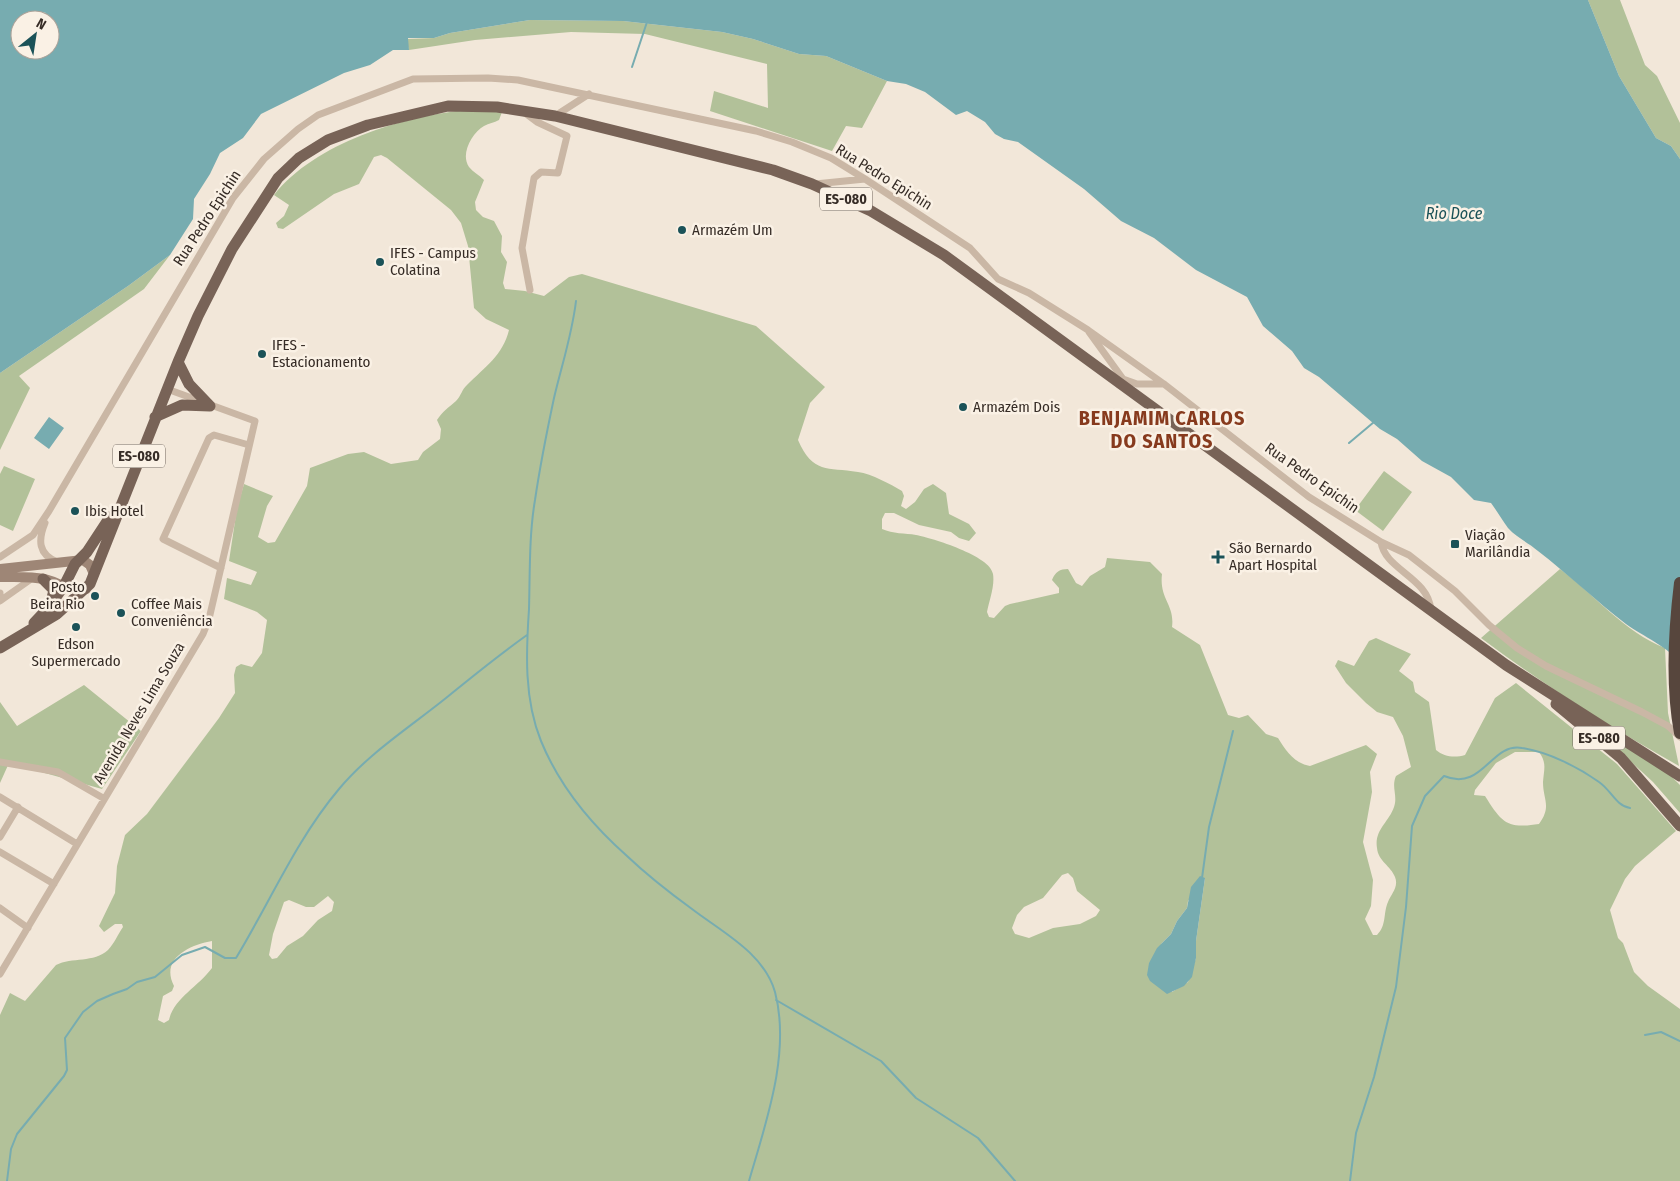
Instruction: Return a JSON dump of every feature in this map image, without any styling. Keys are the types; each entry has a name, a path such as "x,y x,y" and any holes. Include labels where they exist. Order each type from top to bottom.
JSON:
{"highway":[{"path":"1680,583 1675,664 1676,711 1680,732"}],"main road":[{"name":"ES-080","path":"0,648 57,614 86,589 94,574 155,417 198,316 232,249 278,178 299,158 328,140 368,125 420,111 448,106 497,106 555,116 744,162 812,184 871,211 944,255 1121,382 1506,665 1607,746 1680,826"},
{"path":"178,362 189,384 210,406"},
{"path":"155,417 182,405 210,406"},
{"name":"ES-080","path":"22,635 49,607 77,562 98,537 124,496"},
{"path":"39,578 54,590 49,607"},
{"name":"ES-080","path":"1506,665 1680,776"}],"street":[{"name":"Rua Pedro Epichin","path":"0,557 33,535 49,512 233,198 264,159 298,129 318,115 413,79 488,78 518,80 756,130 831,158 865,178 970,248 998,279 1029,293 1088,330 1164,384 1309,497 1380,542 1408,556 1455,591 1489,625 1517,648 1546,666 1668,726 1680,737"},
{"path":"555,116 589,94"},
{"path":"522,110 537,122 567,136 558,172 537,173 534,178 522,248 530,290"},
{"path":"812,184 865,178"},
{"path":"1088,330 1121,382 1164,384"},
{"name":"Avenida Neves Lima Souza","path":"0,974 78,844 103,798 136,747 203,634 214,602 255,421 167,389"},
{"path":"221,568 163,539 209,438 214,435 249,445"},
{"name":"Rua Pedro Epichin","path":"49,512 39,542 42,552 48,558 60,563"},
{"path":"1380,542 1387,555 1424,590 1430,601 1431,610"},
{"path":"0,568 86,562 94,574"},
{"path":"0,578 39,578 65,584 76,590 86,589"},
{"path":"0,601 39,578"},
{"path":"0,762 58,772 103,798"},
{"path":"0,797 78,844"},
{"path":"0,837 18,807"},
{"path":"0,852 54,884"},
{"path":"0,908 28,928"}],"green space":[{"path":"1588,0 1620,0 1645,65 1657,76 1680,123 1680,159 1671,146 1656,138 1619,76"},
{"path":"530,20 623,21 722,32 753,39 799,54 826,56 887,81 862,128 846,126 832,151 710,111 714,91 768,108 767,64 645,34 571,32 475,40 409,50 406,39 434,38 450,33"},
{"path":"467,110 502,112 499,120 484,126 475,134 469,144 466,156 469,167 484,180 475,202 476,210 483,217 494,221 502,236 501,252 507,262 503,283 505,289 525,291 544,296 569,277 582,274 756,326 825,387 810,403 798,440 809,459 822,467 863,473 886,482 902,491 904,496 901,506 906,509 915,502 924,489 933,484 946,493 949,514 969,524 976,533 969,541 959,538 951,532 919,525 894,513 885,513 882,519 882,529 890,532 916,535 960,549 990,567 993,574 993,588 987,612 989,617 994,618 1005,606 1010,604 1059,593 1059,588 1052,580 1060,570 1068,569 1076,583 1082,586 1090,576 1105,567 1107,558 1150,562 1162,574 1163,590 1171,613 1172,627 1200,645 1228,715 1239,718 1248,715 1266,734 1278,738 1287,752 1295,759 1310,766 1366,745 1377,754 1370,772 1372,792 1363,842 1373,880 1371,906 1365,919 1373,935 1377,935 1384,923 1389,899 1396,884 1393,873 1378,853 1378,836 1394,807 1396,776 1411,767 1403,736 1393,717 1377,712 1346,683 1335,666 1338,660 1354,666 1369,641 1376,638 1411,654 1399,671 1413,682 1415,692 1429,702 1436,750 1442,754 1454,757 1465,755 1495,698 1516,683 1617,764 1676,831 1635,866 1625,879 1610,910 1618,938 1623,943 1634,972 1648,986 1680,1009 1680,1181 0,1181 0,1015 10,993 25,1001 56,965 96,957 110,948 123,927 122,924 115,924 104,932 99,926 115,893 117,866 125,835 147,814 219,718 235,693 234,675 236,667 241,664 252,667 262,653 267,620 257,612 224,599 227,578 251,585 257,572 229,561 237,508 244,484 273,496 267,506 258,537 268,543 275,542 307,486 310,468 348,454 364,452 391,464 418,460 423,452 440,439 441,429 437,420 439,417 458,399 465,387 498,354 506,339 509,330 486,319 474,308 468,246 461,223 451,210 387,158 381,155 374,157 359,184 334,194 283,229 278,228 276,223 284,216 289,205 274,195 291,177 312,161 362,135 416,118","holes":["1515,752 1539,752 1542,756 1546,808 1539,824 1519,826 1506,822 1485,796 1474,795 1475,790 1496,763","1068,873 1073,878 1077,891 1100,910 1096,916 1080,924 1053,928 1029,938 1015,934 1012,928 1017,915 1024,907 1043,898 1062,875","1205,878 1196,941 1196,958 1188,982 1172,992 1149,964 1187,908 1188,901","328,896 334,902 332,911 318,920 303,936 287,946 277,958 272,959 269,955 273,934 284,902 289,900 306,907 314,907","212,941 212,968 181,999 169,1020 164,1023 158,1020 163,996 172,991 174,986 171,968 179,955 194,946"]},
{"path":"170,255 144,289 19,376 30,388 0,450 0,373 128,286"},
{"path":"4,466 35,479 13,531 0,525 0,474"},
{"path":"1384,471 1412,492 1383,531 1355,510"},
{"path":"1560,569 1636,633 1665,648 1668,713 1679,766 1578,705 1481,638"},
{"path":"84,685 141,731 102,789 9,763 0,783 0,702 17,726"},
{"path":"1589,723 1666,771 1680,785 1680,813 1653,782"}],"water":[{"name":"Rio Doce","path":"0,0 1588,0 1619,76 1656,138 1671,146 1680,159 1680,664 1676,658 1656,642 1626,624 1549,560 1519,538 1506,525 1491,503 1474,500 1451,477 1422,461 1397,439 1380,429 1319,377 1304,368 1292,351 1263,326 1247,297 1196,270 1154,238 1121,221 1084,189 1018,142 1004,139 995,134 985,122 967,111 956,115 925,92 906,84 887,81 826,56 799,54 753,39 722,32 623,21 530,20 450,33 434,38 408,38 409,50 393,50 370,65 344,73 261,114 243,138 220,153 210,174 194,199 193,219 170,255 128,286 0,373"},
{"path":"49,417 64,428 49,449 34,438"},
{"path":"1200,876 1205,878 1192,977 1184,986 1167,994 1150,981 1147,975 1149,963 1157,948 1171,934 1177,921 1187,908 1191,887"}],"waterway":[{"path":"632,67 647,22"},
{"path":"576,301 554,398 533,513 527,659 529,692 535,725 548,757 557,773 567,789 601,831 651,877 741,944 762,966 770,978 775,992 779,1015 778,1063 769,1111 749,1181"},
{"path":"1349,443 1374,422"},
{"path":"7,1181 11,1149 17,1134 64,1076 67,1070 65,1038 83,1012 97,1001 127,989 137,982 155,977 182,955 205,947 225,958 236,958 296,850 339,789 363,764 390,741 527,635"},
{"path":"1202,878 1209,827 1233,731"},
{"path":"1350,1181 1356,1133 1374,1077 1396,987 1406,907 1412,826 1425,796 1444,776 1457,779 1468,778 1478,773 1502,752 1511,748 1522,748 1552,757 1582,771 1603,785 1617,801 1630,808"},
{"path":"776,1000 881,1061 916,1098 978,1138 1015,1181"},
{"path":"1645,1035 1661,1032 1680,1041"}],"place":[{"name":"Armazém Um","path":"682,230"},
{"name":"IFES - Campus Colatina","path":"380,262"},
{"name":"IFES - Estacionamento","path":"262,354"},
{"name":"Armazém Dois","path":"963,407"},
{"name":"Ibis Hotel","path":"75,511"},
{"name":"Viação Marilândia","path":"1455,544"},
{"name":"São Bernardo Apart Hospital","path":"1218,557"},
{"name":"Posto Beira Rio","path":"95,596"},
{"name":"Coffee Mais Conveniência","path":"121,613"},
{"name":"Edson Supermercado","path":"76,627"}],"district":[{"name":"BENJAMIM CARLOS DO SANTOS","path":"1162,430"}]}
